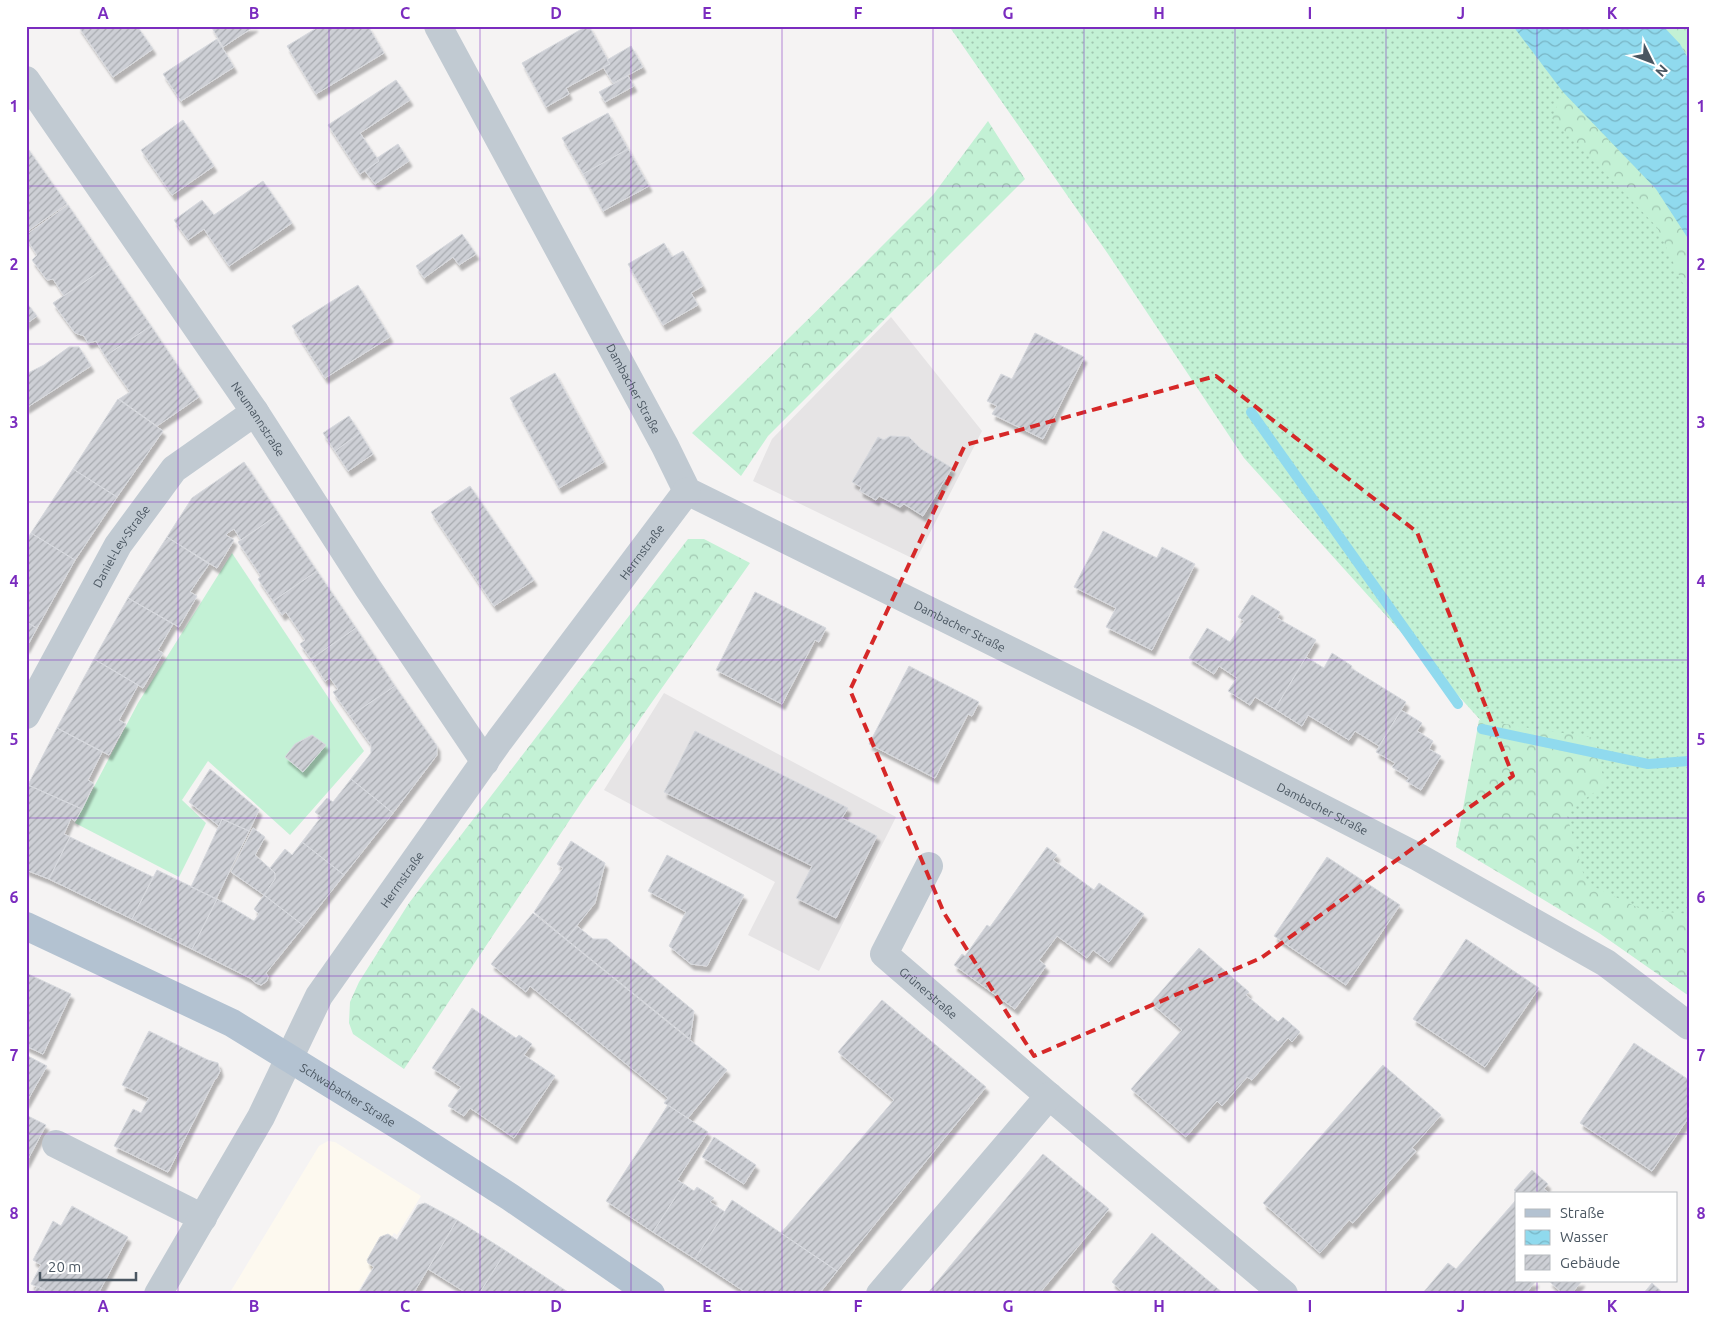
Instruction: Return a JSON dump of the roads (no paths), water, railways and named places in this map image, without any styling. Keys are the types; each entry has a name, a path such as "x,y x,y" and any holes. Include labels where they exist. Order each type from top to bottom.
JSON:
{"main road":[{"name":"Schwabacher Straße","path":"26,926 232,1023 409,1132 510,1197 651,1294"}],"street":[{"name":"Dambacher Straße","path":"438,26 665,446 687,491 1143,716 1418,857 1606,963 1689,1026"},
{"name":"Neumannstraße","path":"26,80 255,412 368,588 485,762"},
{"name":"Daniel-Ley-Straße","path":"26,715 118,544 174,468 255,412"},
{"name":"Herrnstraße","path":"158,1294 261,1117 319,996 485,762 687,491"},
{"name":"Grünerstraße","path":"929,866 884,954 1284,1294"},
{"path":"880,1294 1049,1096"},
{"path":"56,1144 202,1218"}],"water":[{"path":"1513,26 1663,26 1680,44 1689,60 1689,240 1656,189 1563,92"}],"waterway":[{"path":"1251,412 1458,704"},
{"path":"1482,729 1648,764 1689,761"}]}
